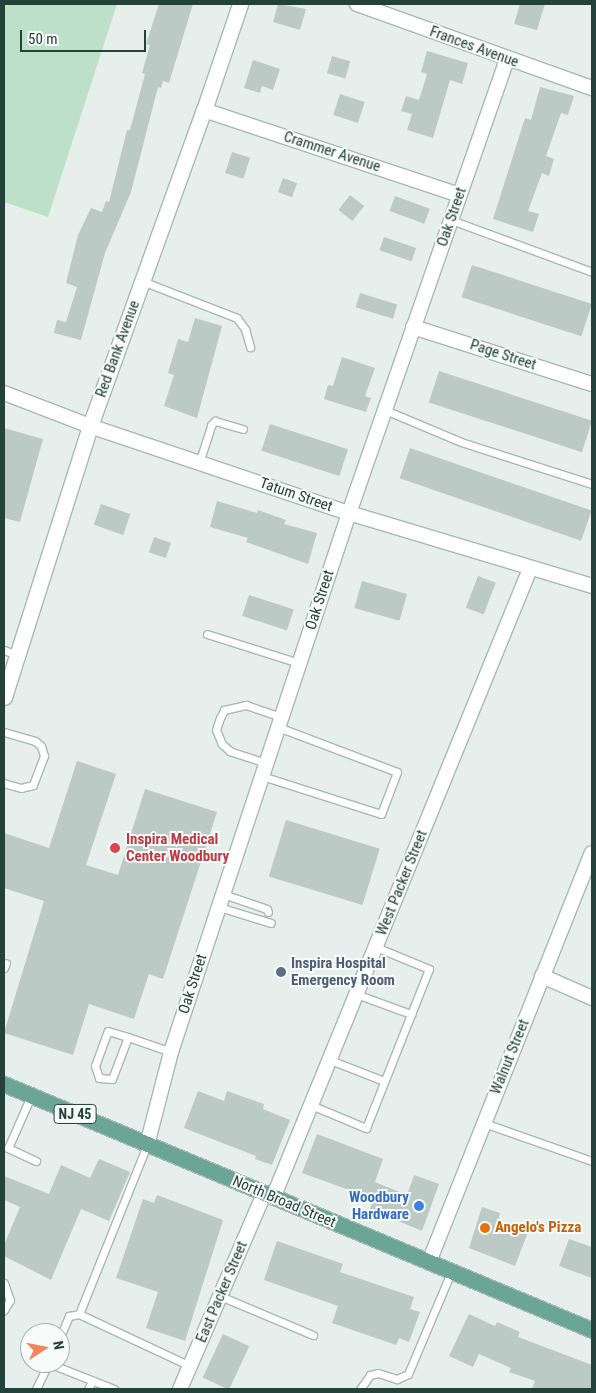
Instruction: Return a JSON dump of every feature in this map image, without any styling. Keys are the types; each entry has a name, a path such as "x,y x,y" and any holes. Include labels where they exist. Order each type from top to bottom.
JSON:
{"main road":[{"name":"North Broad Street","path":"4,1084 592,1330"}],"street":[{"name":"Red Bank Avenue","path":"4,697 10,652 204,110 240,4"},
{"name":"Frances Avenue","path":"357,4 592,88"},
{"name":"Oak Street","path":"147,1145 171,1052 299,663 384,410 507,59"},
{"name":"Crammer Avenue","path":"204,110 459,194"},
{"name":"Page Street","path":"414,327 592,384"},
{"name":"Tatum Street","path":"4,393 90,426 349,513 530,569 592,586"},
{"name":"West Packer Street","path":"268,1196 330,1060 530,569"},
{"name":"Walnut Street","path":"429,1262 592,853"},
{"path":"542,976 592,998"},
{"name":"East Packer Street","path":"180,1389 219,1296 268,1196"}],"lane":[{"path":"451,220 592,272"},
{"path":"142,281 237,318 245,329 250,347"},
{"path":"384,410 461,442 592,484"},
{"path":"199,463 211,425 215,421 243,430"},
{"path":"207,634 299,663"},
{"path":"246,705 280,722 397,772 381,814 264,770 230,751 222,744 216,730 224,710 246,705"},
{"path":"4,732 35,741 41,746 44,756 33,786 21,788 4,783"},
{"path":"221,900 267,909 268,912"},
{"path":"221,900 271,923"},
{"path":"311,1105 366,1128 429,969 376,947"},
{"path":"356,994 411,1014"},
{"path":"128,1038 112,1079 99,1078 95,1066 108,1031 171,1052"},
{"path":"330,1060 384,1081"},
{"path":"5,1148 31,1096"},
{"path":"484,1123 592,1161"},
{"path":"4,1141 5,1148"},
{"path":"79,1314 147,1145"},
{"path":"5,1148 36,1160"},
{"path":"360,1389 370,1375 378,1373 397,1379 408,1374 451,1272"},
{"path":"4,1283 10,1300 4,1310"},
{"path":"219,1296 312,1336"},
{"path":"67,1323 70,1316 79,1314 190,1366"},
{"path":"70,1372 114,1389"},
{"path":"36,1389 44,1373"},
{"path":"88,1389 92,1381"}],"green space":[{"path":"4,4 117,4 48,217 4,202"}],"building":[{"path":"159,4 193,4 169,83 163,81 161,88 158,87 131,192 105,253 81,340 54,333 57,320 66,322 77,287 66,283 78,235 91,208 102,212 106,201 109,202 127,130 130,130 145,74 142,73 150,45 146,44"},
{"path":"278,4 306,9 300,30 273,22"},
{"path":"520,4 545,4 537,30 514,24"},
{"path":"427,51 468,63 462,84 450,80 433,138 407,130 412,114 401,111 406,96 419,100 427,74 421,72"},
{"path":"332,56 350,61 345,79 327,73"},
{"path":"253,60 280,69 273,90 262,86 260,93 244,88"},
{"path":"540,87 574,96 568,115 561,113 546,156 554,159 549,176 542,173 528,211 539,214 533,232 493,219 525,118 531,120"},
{"path":"340,94 365,102 358,123 333,115"},
{"path":"232,152 250,158 243,179 225,173"},
{"path":"283,178 297,183 292,197 278,192"},
{"path":"350,195 364,206 352,221 338,210"},
{"path":"395,196 430,209 424,224 390,211"},
{"path":"384,237 416,248 412,261 379,250"},
{"path":"472,265 592,304 581,336 461,297"},
{"path":"360,293 397,304 393,319 356,307"},
{"path":"195,318 222,326 197,418 164,406 174,375 168,373 178,339 188,342"},
{"path":"342,357 375,368 365,396 371,398 366,412 324,399 328,385 333,386"},
{"path":"439,371 592,421 582,452 429,402"},
{"path":"270,424 348,449 339,476 261,451"},
{"path":"4,428 43,439 20,522 4,518"},
{"path":"410,448 592,511 581,541 400,478"},
{"path":"217,501 257,513 258,510 286,520 284,524 317,533 308,564 246,542 248,538 210,527"},
{"path":"101,504 130,514 123,535 94,525"},
{"path":"154,537 171,543 166,558 149,552"},
{"path":"478,576 496,583 484,615 466,608"},
{"path":"362,581 407,594 399,621 354,608"},
{"path":"249,595 294,610 287,630 242,616"},
{"path":"77,761 116,774 86,865 118,875 145,789 217,812 163,979 149,974 134,1019 89,1004 73,1055 4,1033 44,901 4,888 4,833 49,848"},
{"path":"286,820 380,849 362,905 269,876"},
{"path":"198,1091 224,1101 227,1091 264,1104 263,1109 290,1120 272,1165 255,1159 256,1156 184,1128"},
{"path":"317,1134 383,1159 375,1182 407,1195 414,1175 439,1184 422,1231 370,1209 374,1199 302,1173"},
{"path":"99,1159 130,1172 109,1221 81,1209 51,1280 4,1256 4,1245 20,1207 4,1200 4,1176 49,1194 61,1165 90,1178"},
{"path":"157,1195 223,1220 185,1341 146,1328 158,1292 116,1278 143,1199 154,1203"},
{"path":"482,1207 500,1213 498,1220 528,1232 515,1266 469,1248"},
{"path":"569,1239 592,1247 592,1278 559,1266"},
{"path":"277,1241 343,1264 340,1272 414,1297 410,1309 420,1312 409,1342 399,1338 396,1345 332,1323 338,1306 264,1280"},
{"path":"469,1314 495,1326 497,1322 520,1332 518,1337 592,1365 592,1389 532,1389 535,1381 509,1372 511,1368 479,1354 473,1367 449,1356"},
{"path":"223,1334 249,1346 229,1389 203,1378"}],"place":[{"name":"Inspira Medical Center Woodbury","path":"115,848"},
{"name":"Inspira Hospital Emergency Room","path":"281,972"},
{"name":"Woodbury Hardware","path":"419,1206"},
{"name":"Angelo's Pizza","path":"485,1228"}]}
